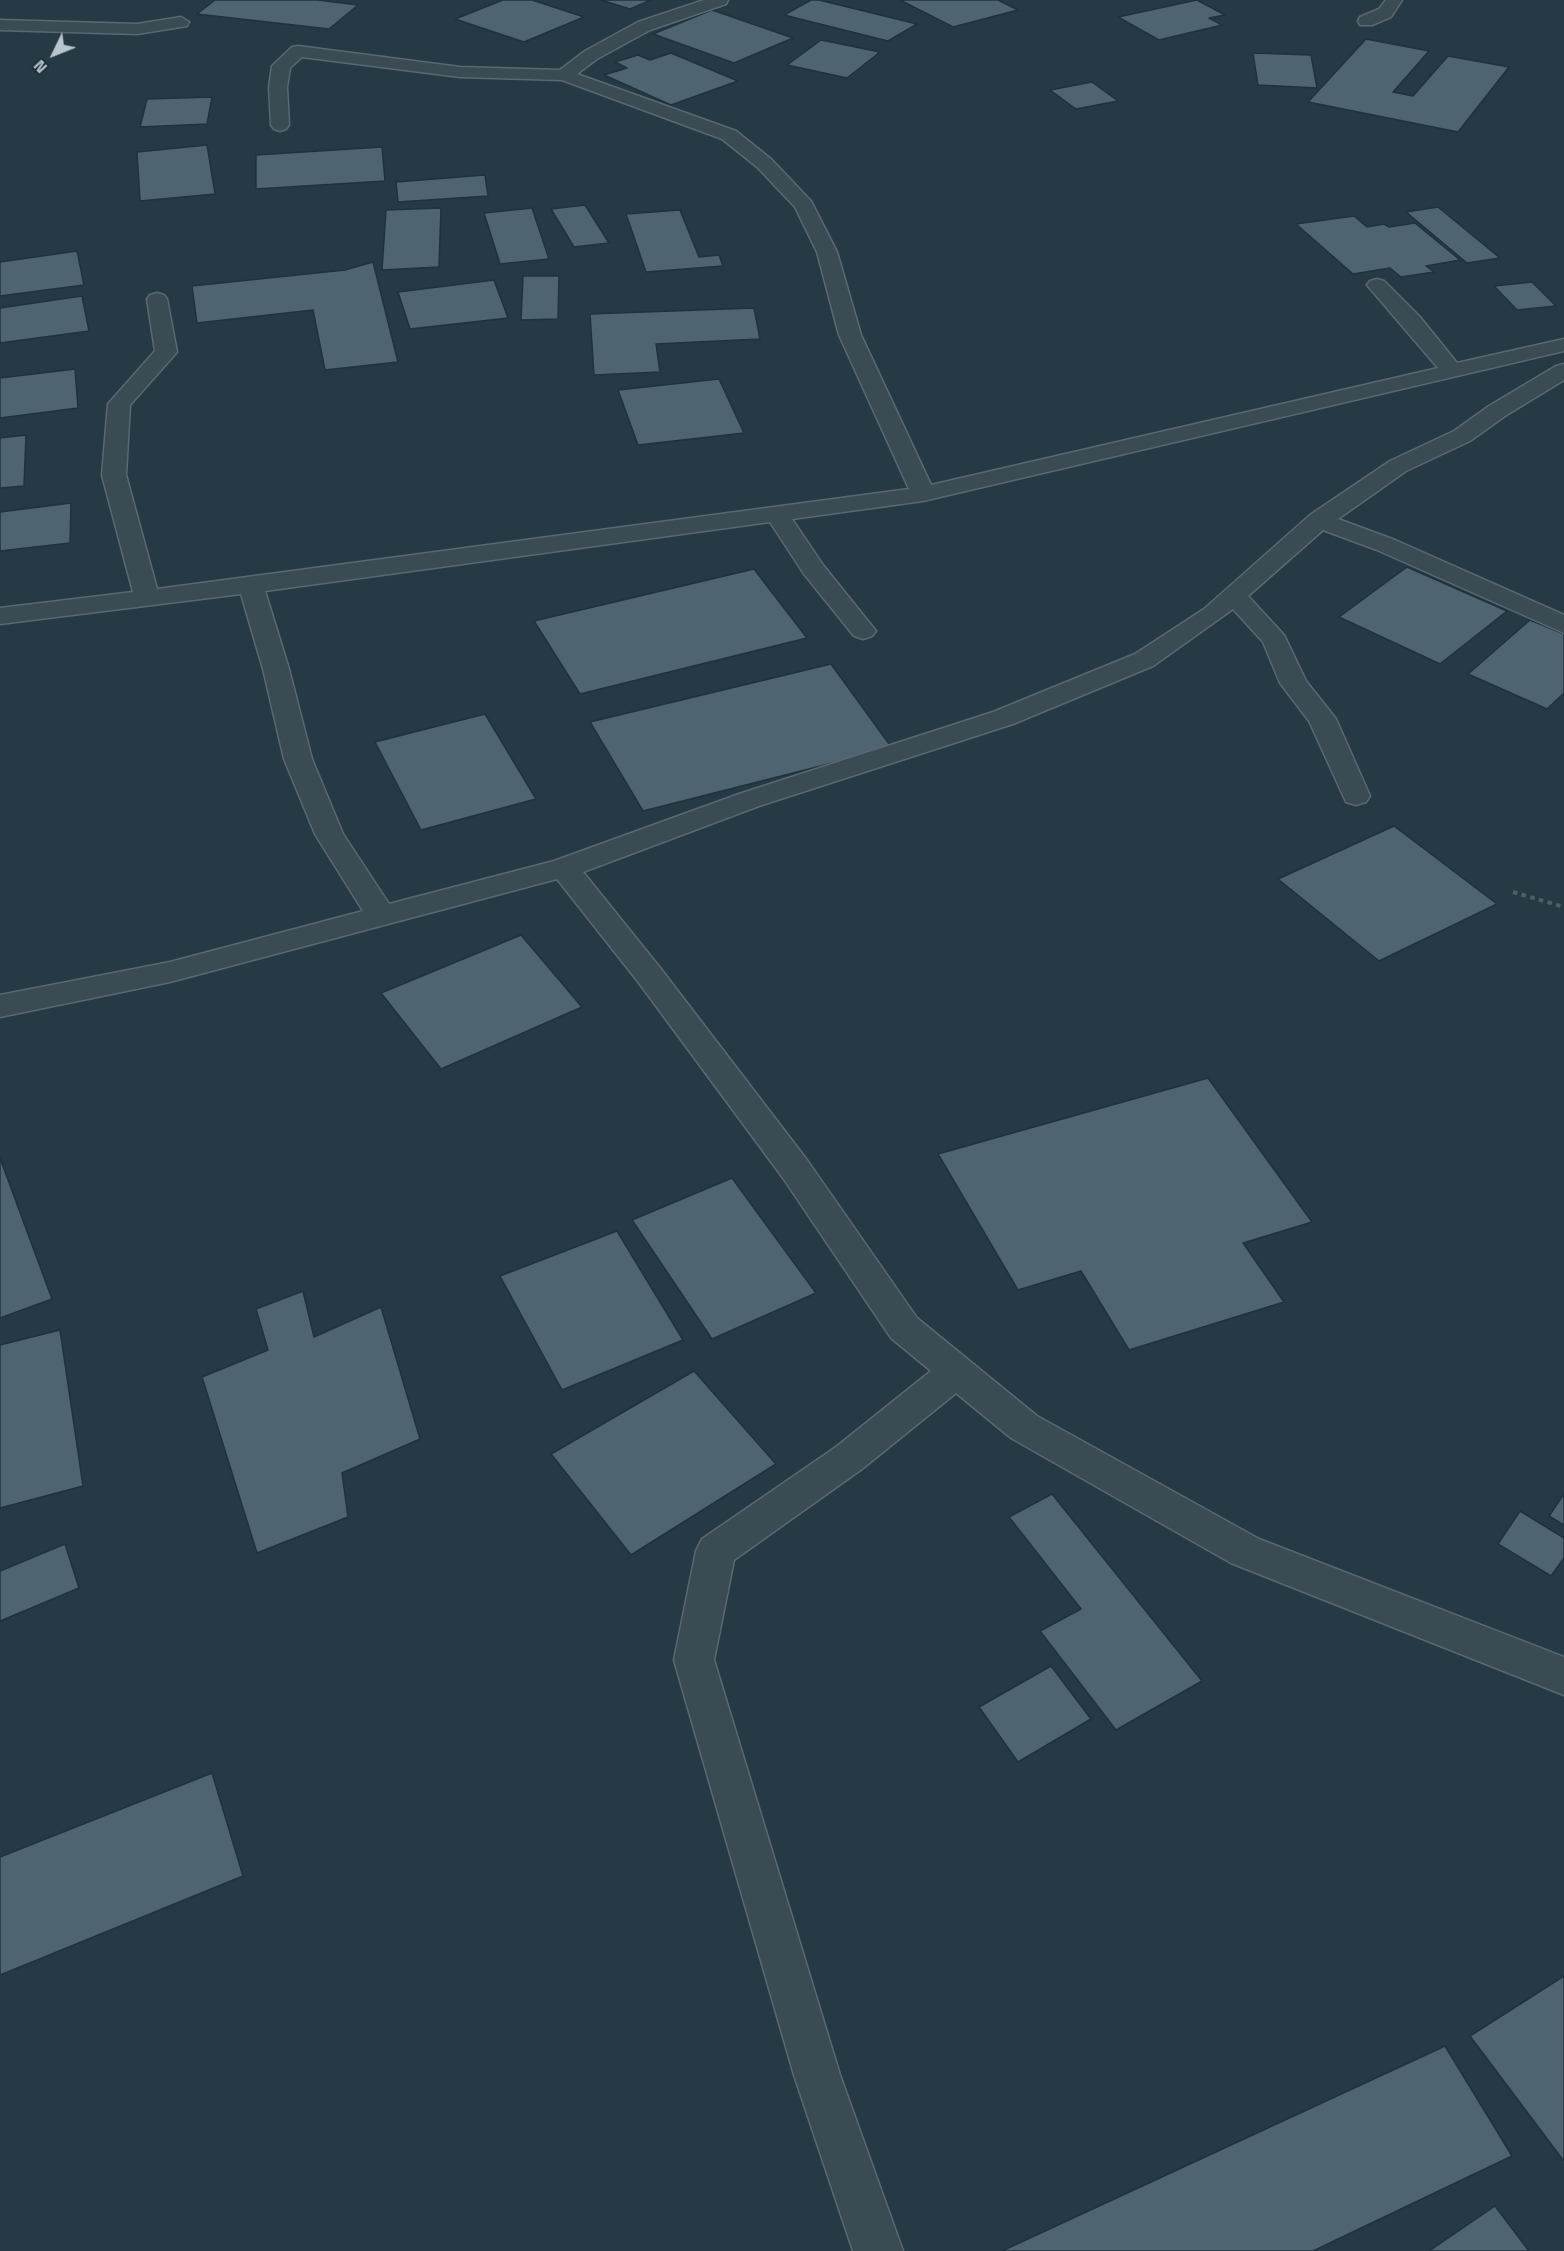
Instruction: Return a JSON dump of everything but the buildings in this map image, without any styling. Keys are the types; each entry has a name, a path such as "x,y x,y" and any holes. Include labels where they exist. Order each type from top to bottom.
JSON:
{"street":[{"path":"564,75 591,55 644,26 720,0"},
{"path":"1366,21 1385,13 1394,0"},
{"path":"0,26 137,29 181,22"},
{"path":"280,125 278,87 281,66 298,51 460,72 564,75 729,135 764,163 804,205 826,252 850,335 923,494"},
{"path":"1377,285 1413,322 1452,371"},
{"path":"147,598 114,475 119,404 166,352 157,299"},
{"path":"0,616 251,585 923,494 1564,345"},
{"path":"0,1006 170,972 564,868 749,800 1014,714 1144,660 1213,614 1319,520 1398,466 1462,436 1497,411 1564,371"},
{"path":"777,514 813,569 863,631"},
{"path":"1319,520 1386,545 1564,625"},
{"path":"251,585 276,669 298,759 329,834 381,916"},
{"path":"1234,595 1275,640 1293,683 1322,719 1356,796"},
{"path":"564,868 650,976 795,1169 904,1328 1024,1427 1245,1551 1564,1676"},
{"path":"878,2251 817,2075 694,1660 716,1551 849,1458 957,1371"}],"path":[{"path":"1513,892 1564,907"}]}
